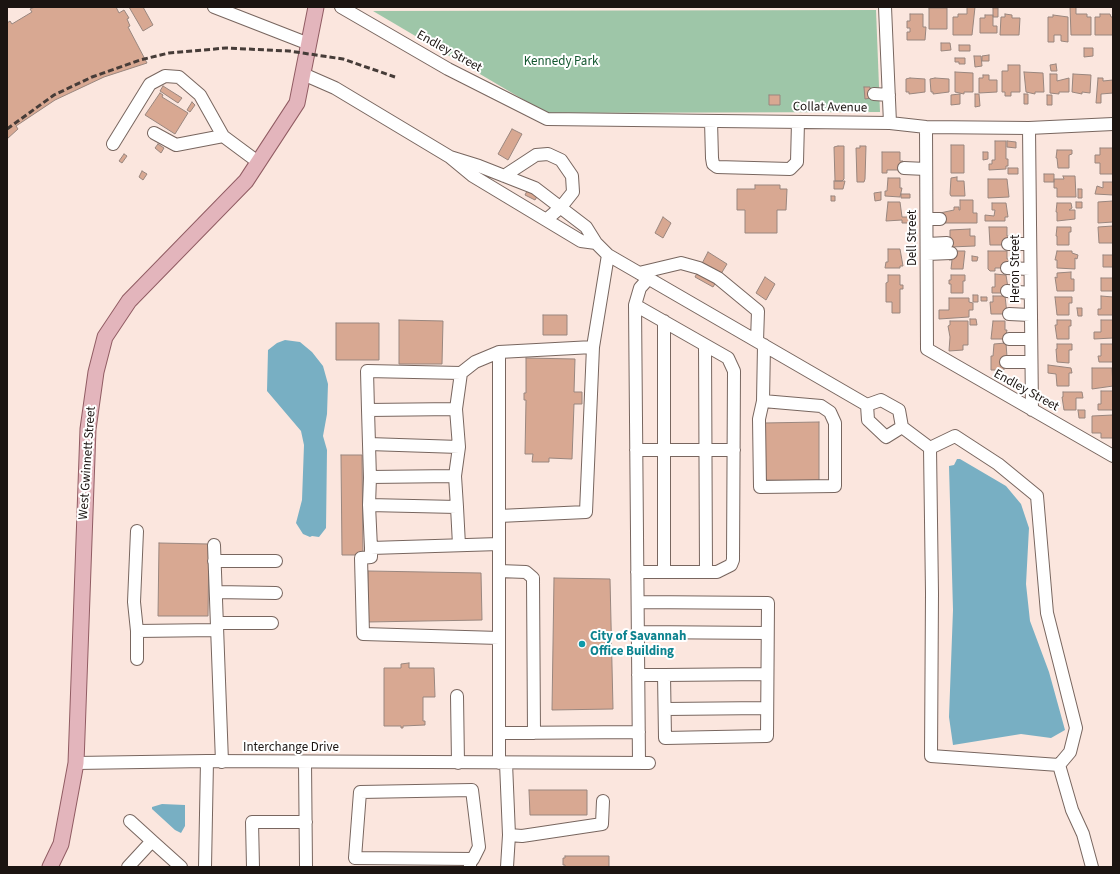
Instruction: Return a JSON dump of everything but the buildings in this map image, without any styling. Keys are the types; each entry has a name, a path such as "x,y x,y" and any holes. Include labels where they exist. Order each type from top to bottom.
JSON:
{"main road":[{"name":"West Gwinnett Street","path":"50,867 61,844 76,763 88,429 96,372 105,337 129,301 246,181 297,103 316,7"}],"street":[{"path":"214,7 309,44"},
{"name":"Endley Street","path":"340,7 448,69 547,119"},
{"path":"885,7 890,123"},
{"path":"303,74 335,88 450,157 473,176 581,241 596,243"},
{"path":"113,144 150,84 166,76 179,78 200,95 223,136 258,162"},
{"path":"874,94 889,95"},
{"name":"Collat Avenue","path":"547,119 890,123 926,127 1029,128 1113,124"},
{"path":"711,121 713,164 717,166 790,169 797,162 798,122"},
{"name":"Dell Street","path":"926,127 927,349"},
{"name":"Heron Street","path":"1029,128 1032,410"},
{"path":"154,132 176,145 223,136"},
{"path":"504,176 536,156 548,154 561,160 572,176 573,192 561,207 546,220"},
{"path":"450,157 535,188 586,227 596,243 608,255 867,405 881,400 899,410 902,427 930,448"},
{"path":"904,168 926,169"},
{"path":"926,219 940,219"},
{"path":"1008,244 1030,244"},
{"path":"927,249 949,248"},
{"path":"499,516 586,512 593,347 608,255"},
{"path":"643,276 681,262 700,268 718,278 758,311 761,343 763,401 759,419 760,487 835,486 835,423 830,412 821,406 763,401"},
{"path":"1008,271 1030,272"},
{"path":"499,733 639,732 635,305 643,276"},
{"path":"1007,291 1030,292"},
{"path":"635,305 728,358 734,371 733,560 731,565 717,572 637,572"},
{"path":"1009,314 1030,315"},
{"path":"664,321 664,572"},
{"path":"1009,339 1031,339"},
{"path":"705,345 706,572"},
{"path":"499,638 363,634 361,558 371,557 367,371 461,373 475,362 499,352 593,347"},
{"name":"Endley Street","path":"927,349 1113,456"},
{"path":"499,352 499,733 509,835 507,867"},
{"path":"1006,362 1031,362"},
{"path":"459,545 455,476 459,447 456,409 461,373"},
{"path":"867,405 868,420 886,437 902,427"},
{"path":"368,410 456,409"},
{"path":"930,448 956,436 998,464 1037,496 1047,613 1076,728 1070,752 1059,765"},
{"path":"369,444 459,447"},
{"path":"930,448 932,593 931,756 1059,765"},
{"path":"636,450 734,450"},
{"path":"370,479 370,477 455,476"},
{"path":"370,505 457,507"},
{"path":"137,531 134,602 137,632 137,659"},
{"path":"371,548 499,544"},
{"path":"214,545 222,762"},
{"path":"214,561 276,561"},
{"path":"499,572 526,572 533,578 534,733"},
{"path":"216,592 276,593"},
{"path":"638,602 768,603 767,736 666,738 664,675"},
{"path":"137,632 272,623"},
{"path":"638,632 767,633"},
{"path":"638,675 767,674"},
{"path":"457,696 458,763"},
{"path":"665,709 767,708"},
{"name":"Interchange Drive","path":"76,763 207,761 644,763 639,732"},
{"path":"205,867 207,761"},
{"path":"305,762 306,867"},
{"path":"1059,765 1072,810 1084,834 1092,867"},
{"path":"472,790 479,846 472,863 355,858 360,792 472,790"},
{"path":"509,835 522,836 602,824 603,801"},
{"path":"130,821 181,867"},
{"path":"253,867 252,822 306,822"},
{"path":"128,867 152,841"}],"green space":[{"name":"Kennedy Park","path":"876,10 880,112 546,113 373,11"}],"water":[{"path":"285,340 300,342 312,352 323,366 328,384 327,414 323,436 327,450 326,528 319,537 310,537 303,534 296,523 302,500 304,445 301,431 267,391 268,350 277,343"},
{"path":"957,459 960,459 1006,486 1021,504 1029,528 1026,584 1030,621 1049,672 1065,730 1051,738 1021,734 953,745 949,717 953,610 949,466 954,465"},
{"path":"162,804 185,805 185,826 181,833 175,830 152,809 152,807"}],"railway":[{"path":"7,129 54,95 92,77 140,60 169,53 226,48 289,51 343,59 395,77"}],"place":[{"name":"City of Savannah Office Building","path":"582,644"}]}
